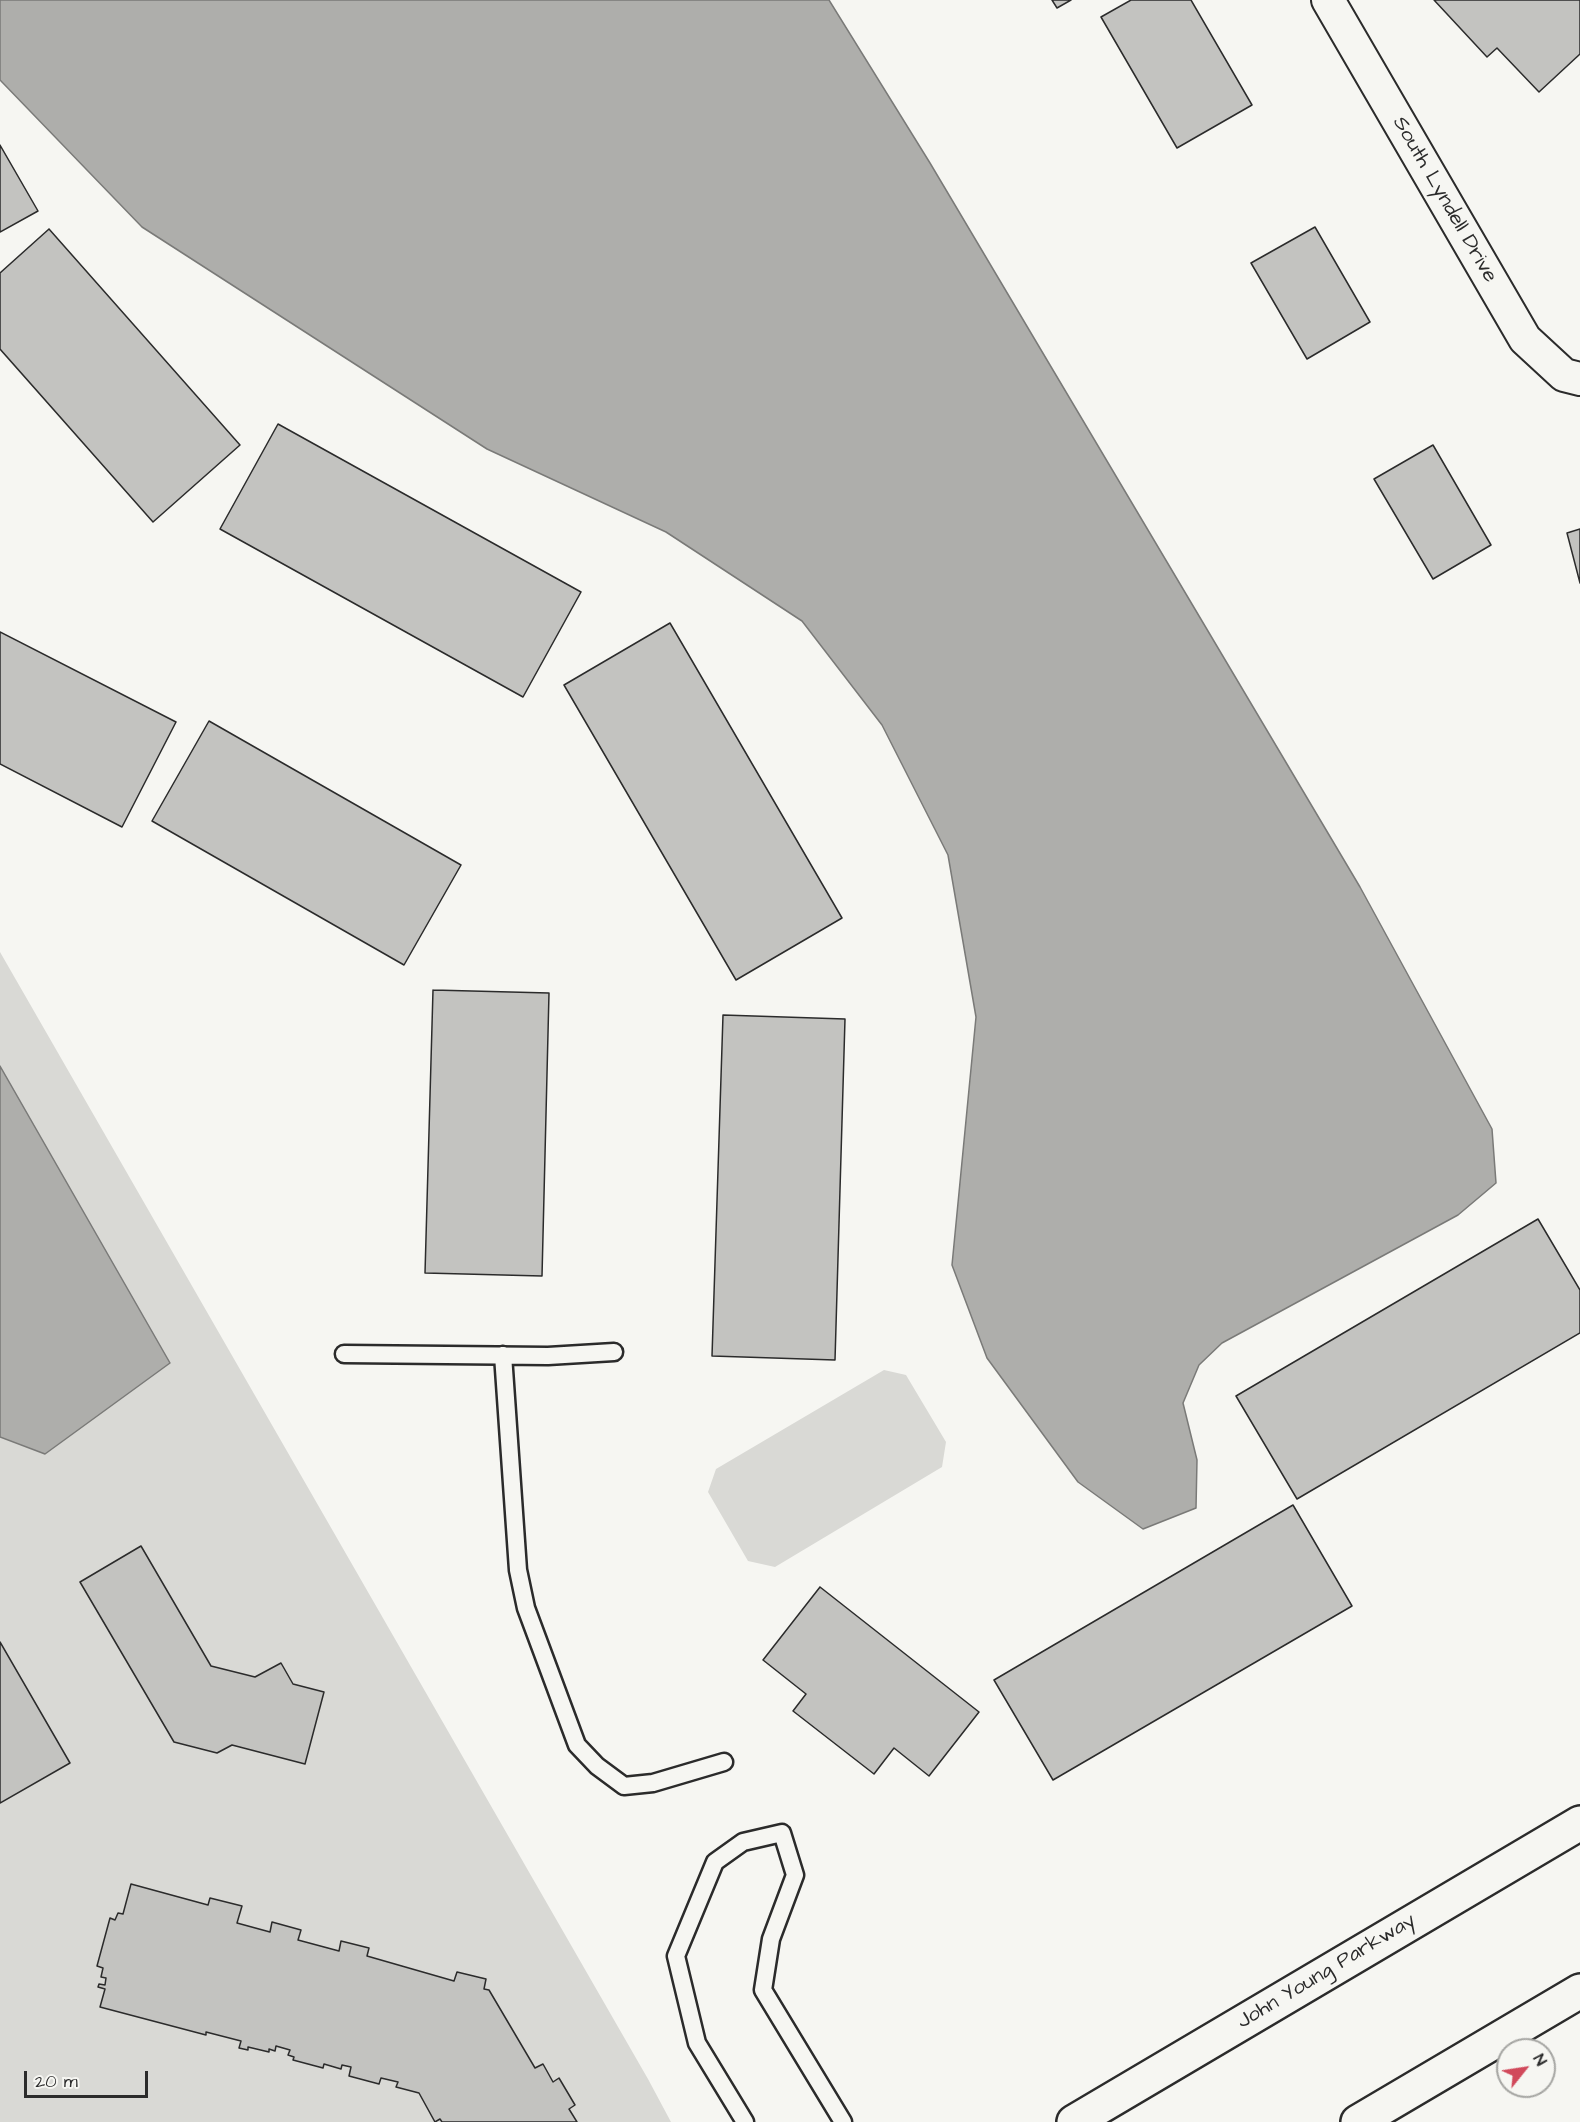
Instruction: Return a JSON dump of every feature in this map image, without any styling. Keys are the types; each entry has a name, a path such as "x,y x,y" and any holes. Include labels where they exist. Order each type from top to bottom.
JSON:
{"highway":[{"name":"John Young Parkway","path":"1074,2122 1580,1823"},
{"path":"1358,2122 1580,1991"}],"street":[{"name":"South Lyndell Drive","path":"1328,0 1525,339 1564,375 1580,379"}],"lane":[{"path":"344,1354 548,1356 614,1352"},
{"path":"503,1355 518,1570 526,1608 577,1745 597,1766 624,1786 652,1783 724,1762"},
{"path":"744,2122 697,2043 676,1956 715,1862 743,1842 782,1833 795,1875 771,1939 763,1990 843,2122"}],"shaded area":[{"path":"0,0 829,0 930,163 1360,887 1492,1129 1496,1183 1458,1215 1222,1343 1199,1365 1183,1403 1197,1460 1196,1508 1143,1529 1078,1482 987,1358 952,1265 976,1017 948,855 882,725 802,621 666,532 487,449 142,227 0,80"},
{"path":"0,952 648,2079 671,2122 0,2122"},
{"path":"0,1066 170,1363 45,1454 0,1437"},
{"path":"884,1370 906,1375 946,1442 942,1467 775,1567 748,1561 708,1492 716,1469"}],"building":[{"path":"1052,0 1071,0 1057,8"},
{"path":"1131,0 1191,0 1252,105 1177,148 1101,17"},
{"path":"1434,0 1580,0 1580,54 1539,92 1497,48 1487,57"},
{"path":"0,145 38,211 0,232"},
{"path":"1315,227 1370,322 1307,359 1251,263"},
{"path":"49,229 240,445 153,522 0,349 0,273"},
{"path":"278,424 581,592 523,697 220,529"},
{"path":"1433,445 1491,545 1433,579 1374,479"},
{"path":"1580,529 1580,583 1567,533"},
{"path":"670,623 842,918 736,980 564,685"},
{"path":"0,632 176,722 122,827 0,764"},
{"path":"209,721 461,865 404,965 152,821"},
{"path":"433,990 549,993 542,1276 425,1273"},
{"path":"723,1015 845,1019 835,1360 712,1356"},
{"path":"1538,1219 1580,1290 1580,1333 1297,1499 1236,1396"},
{"path":"1293,1505 1352,1606 1053,1780 994,1680"},
{"path":"141,1546 211,1666 255,1677 281,1663 293,1684 324,1692 305,1764 232,1745 217,1753 174,1742 80,1582"},
{"path":"820,1587 979,1712 929,1776 894,1748 874,1774 793,1711 806,1694 763,1660"},
{"path":"0,1642 70,1763 0,1803"},
{"path":"131,1884 208,1905 210,1898 242,1906 237,1923 270,1932 272,1922 301,1930 298,1940 339,1951 341,1941 369,1948 367,1956 454,1981 457,1972 486,1979 484,1989 489,1990 535,2068 543,2064 553,2082 559,2078 575,2105 569,2109 577,2122 442,2122 440,2119 435,2122 419,2093 396,2087 398,2082 381,2078 379,2084 349,2076 351,2067 342,2065 341,2069 324,2064 323,2068 293,2060 294,2057 288,2055 290,2050 276,2046 275,2051 269,2049 269,2052 248,2047 248,2050 239,2048 241,2041 206,2032 206,2035 100,2007 105,1989 98,1987 99,1984 105,1985 106,1978 101,1977 103,1968 97,1966 110,1918 115,1920 118,1913 123,1914"}]}
